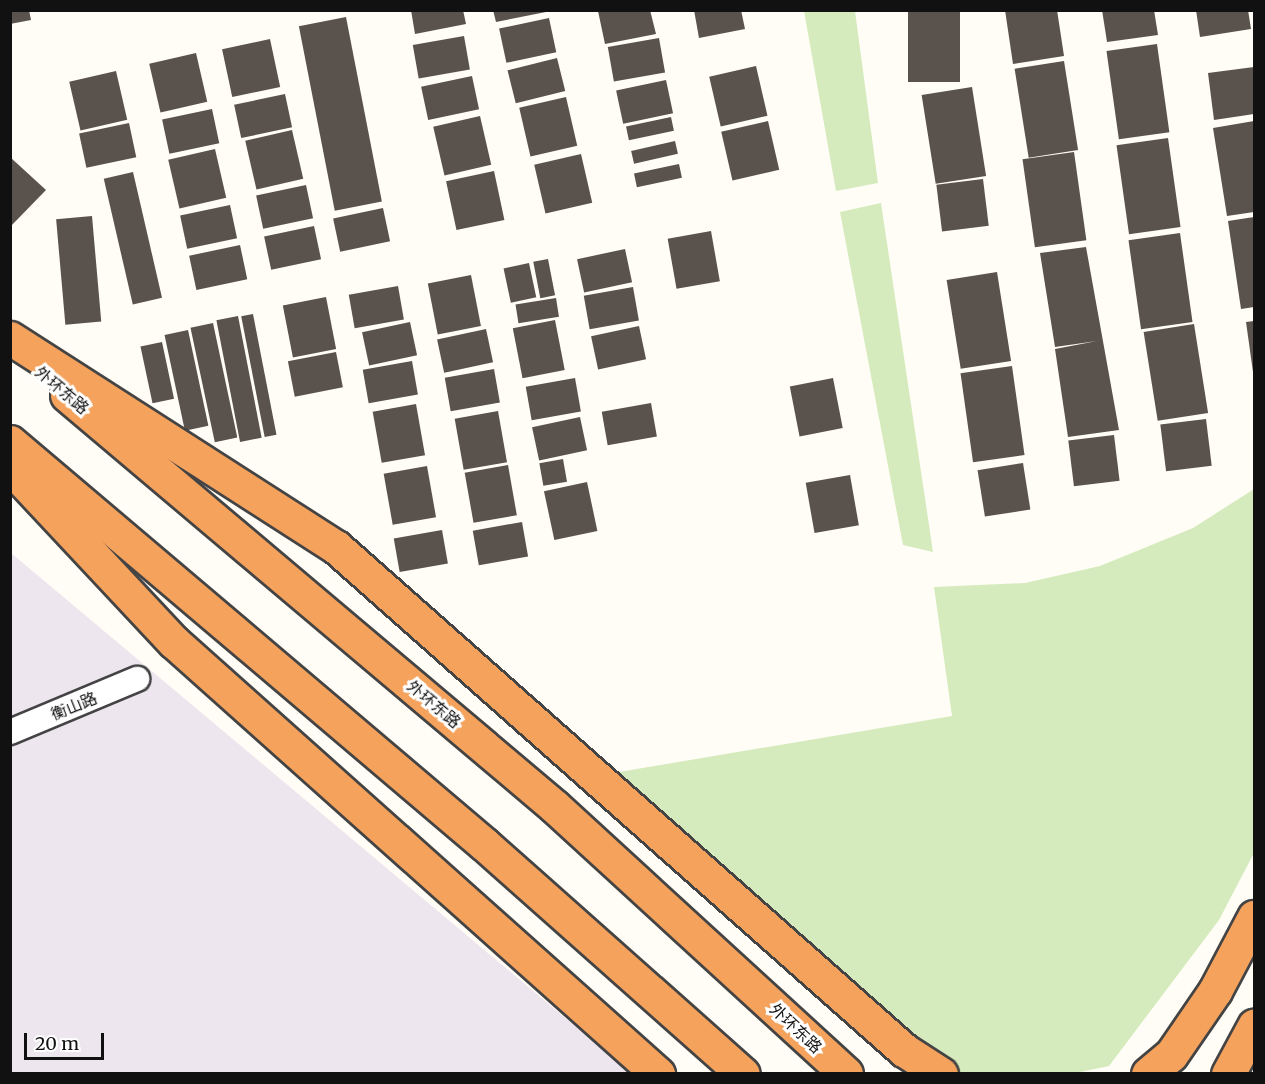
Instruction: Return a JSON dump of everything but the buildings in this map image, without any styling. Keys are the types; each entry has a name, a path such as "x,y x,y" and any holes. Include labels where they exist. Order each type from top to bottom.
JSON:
{"highway":[{"path":"10,338 336,547 904,1050 941,1074"},
{"name":"外环东路","path":"10,347 554,806 846,1074"},
{"path":"10,442 484,843 743,1074"},
{"path":"10,467 174,642 658,1074"},
{"path":"1148,1074 1171,1055 1215,991 1254,917"},
{"path":"1227,1074 1254,1026"}],"street":[{"name":"衡山路","path":"10,732 137,679"}],"shaded area":[{"path":"11,553 631,1073 11,1073"}],"green space":[{"path":"804,11 855,11 878,183 836,191"},
{"path":"881,203 933,552 903,545 840,212"},
{"path":"1254,489 1254,853 1219,920 1109,1066 1070,1074 947,1073 607,774 952,716 934,587 1025,583 1100,566 1193,528"}]}
